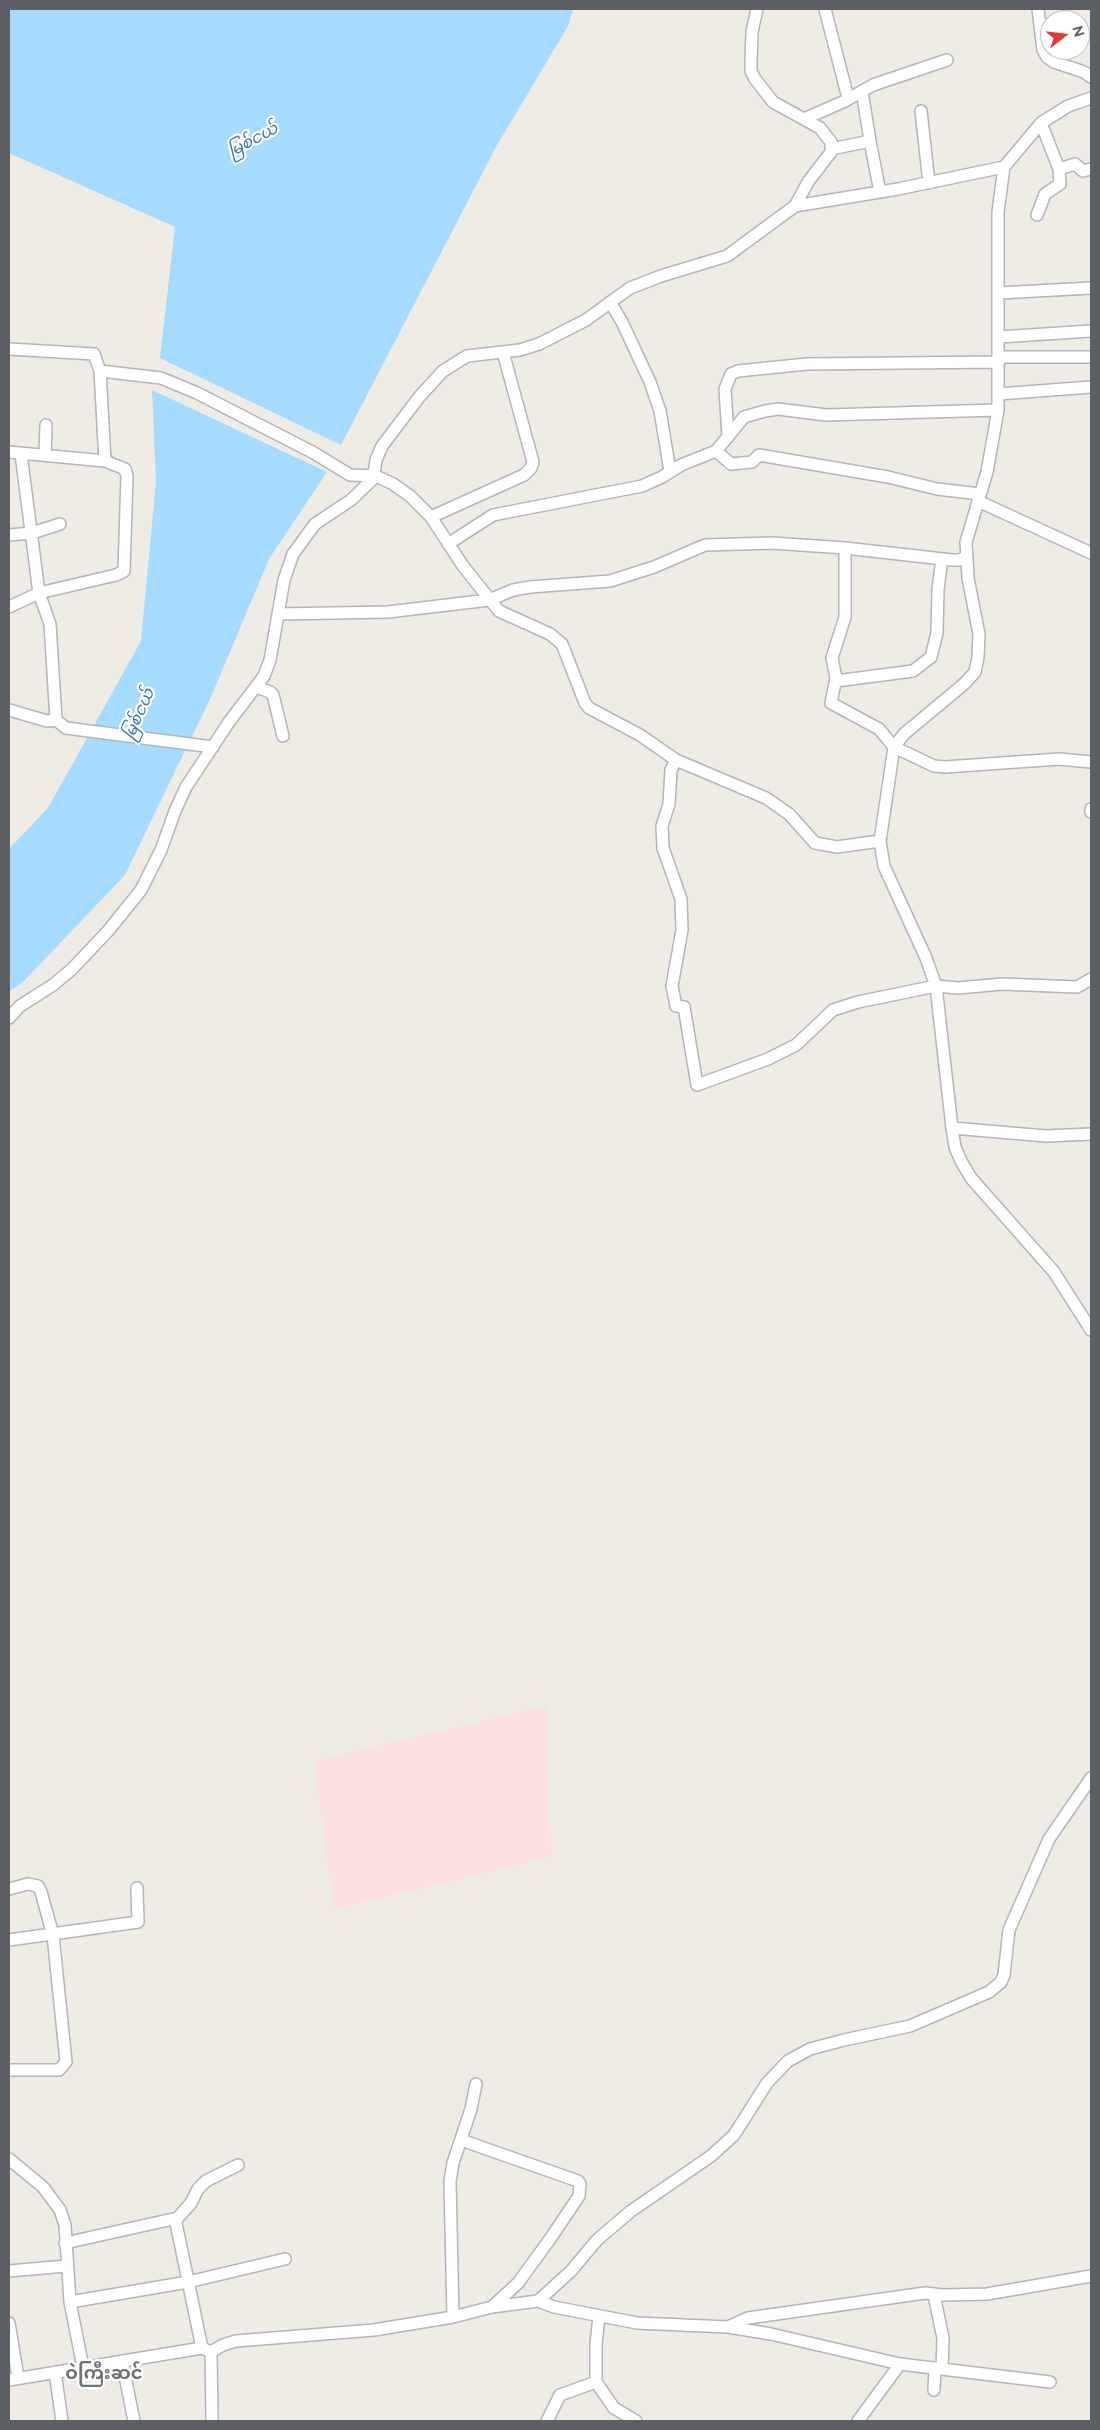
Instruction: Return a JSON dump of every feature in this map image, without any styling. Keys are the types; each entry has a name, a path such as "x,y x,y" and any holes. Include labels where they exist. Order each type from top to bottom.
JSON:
{"street":[{"path":"376,476 374,473 376,460 382,446 433,381 455,362 468,356 520,350 557,336 586,320 610,302 645,282 728,256 795,206 831,149 829,136 820,128 773,102 762,90 751,71 752,32 757,9"},
{"path":"825,9 848,98"},
{"path":"1038,9 1043,50 1047,57 1054,62 1084,72 1091,77"},
{"path":"804,119 845,101 873,85 947,60"},
{"path":"862,91 880,192"},
{"path":"1091,98 1068,106 1041,123 1004,167 998,212 998,410 987,472 968,535 968,578 979,634 978,657 975,672 964,684 904,734 894,747 880,841 884,866 926,958 936,986 952,1128 956,1147 971,1178 1054,1272 1091,1330"},
{"path":"921,111 930,182"},
{"path":"1037,215 1045,194 1060,184 1059,169 1041,123"},
{"path":"831,149 870,141"},
{"path":"1059,169 1075,164 1083,171 1091,168"},
{"path":"795,206 880,192 1004,167"},
{"path":"999,293 1091,288"},
{"path":"610,302 622,322 650,382 660,411 670,471"},
{"path":"999,336 1091,331"},
{"path":"9,349 94,354 100,371 105,461"},
{"path":"431,517 524,475 531,468 533,462 503,352"},
{"path":"728,437 726,389 731,374 738,371 807,364 1091,357"},
{"path":"100,371 161,378 197,393 314,453 350,475 376,476 393,484 431,517 448,544 499,611 550,634 562,644 585,703 589,708 640,735 676,760 766,798 789,814 815,843 837,847 880,841"},
{"path":"999,394 1091,387"},
{"path":"448,544 493,515 642,486 662,477 670,471 716,451 744,417 755,412 778,409 826,415 998,410"},
{"path":"45,455 46,425"},
{"path":"716,451 731,464 752,462 759,456 769,457 888,477 979,498 1091,553"},
{"path":"9,452 105,461 125,469 127,476 124,571 107,577 39,593 9,607"},
{"path":"21,454 39,593 50,624 56,720 66,728 213,747"},
{"path":"9,1018 20,1006 53,985 72,969 108,931 141,890 161,850 186,786 264,676 270,660 284,580 293,554 315,524 338,506 351,500 376,476"},
{"path":"9,535 32,533 60,524"},
{"path":"278,614 388,612 489,600 513,590 530,586 610,581 654,568 705,545 772,543 846,548 942,559 960,560 967,556"},
{"path":"846,548 845,617 831,664 836,681 831,703 879,729 894,747 934,766 945,767 1059,759 1091,762"},
{"path":"836,681 913,671 931,657 937,633 938,589 942,559"},
{"path":"257,687 273,695 282,736"},
{"path":"9,710 47,722 56,720"},
{"path":"676,760 671,770 669,804 662,826 663,848 681,899 682,930 672,986 676,1006 684,1007 697,1085 768,1059 796,1045 833,1010 858,1002 936,986 958,988 1002,984 1077,987 1091,979"},
{"path":"952,1128 1046,1136 1091,1134"},
{"path":"538,2302 571,2272 597,2240 631,2212 711,2156 734,2135 767,2083 788,2061 827,2044 910,2026 972,2001 989,1992 1001,1982 1006,1968 1009,1930 1024,1893 1049,1839 1091,1778"},
{"path":"9,1889 28,1884 38,1886 41,1892 53,1935 66,2062 59,2070 9,2070"},
{"path":"9,1940 138,1922 137,1888"},
{"path":"453,2316 450,2181 453,2163 471,2109 476,2084"},
{"path":"461,2140 580,2184 578,2196 550,2239 518,2283 492,2307"},
{"path":"9,2159 43,2187 60,2210 65,2225 66,2266 70,2302 83,2367"},
{"path":"175,2221 191,2203 198,2188 206,2181 238,2165"},
{"path":"65,2243 168,2219 175,2221"},
{"path":"175,2221 188,2282 207,2350 209,2421"},
{"path":"70,2302 188,2282 285,2259"},
{"path":"9,2272 66,2266"},
{"path":"728,2327 748,2318 924,2293 987,2294 1091,2276"},
{"path":"934,2294 942,2338 934,2390"},
{"path":"9,2323 13,2379 122,2361 207,2350 236,2342 374,2330 492,2307 538,2302 637,2323 728,2327 771,2334 900,2364 1050,2382"},
{"path":"599,2316 596,2345 596,2382 614,2408 636,2421"},
{"path":"122,2361 134,2421"},
{"path":"858,2421 900,2364"},
{"path":"55,2372 62,2421"},
{"path":"548,2421 560,2395 596,2382"}],"shaded area":[{"path":"547,1706 551,1857 334,1909 314,1761"}],"water":[{"name":"မြစ်ငယ်","path":"9,9 573,9 568,26 496,147 341,445 160,358 175,227 9,153"},
{"name":"မြစ်ငယ်","path":"152,390 327,472 269,559 211,697 125,875 22,983 9,991 9,849 48,808 141,641 156,482"}],"district":[{"name":"ဝဲကြီးဆင်","path":"104,2374"}]}
